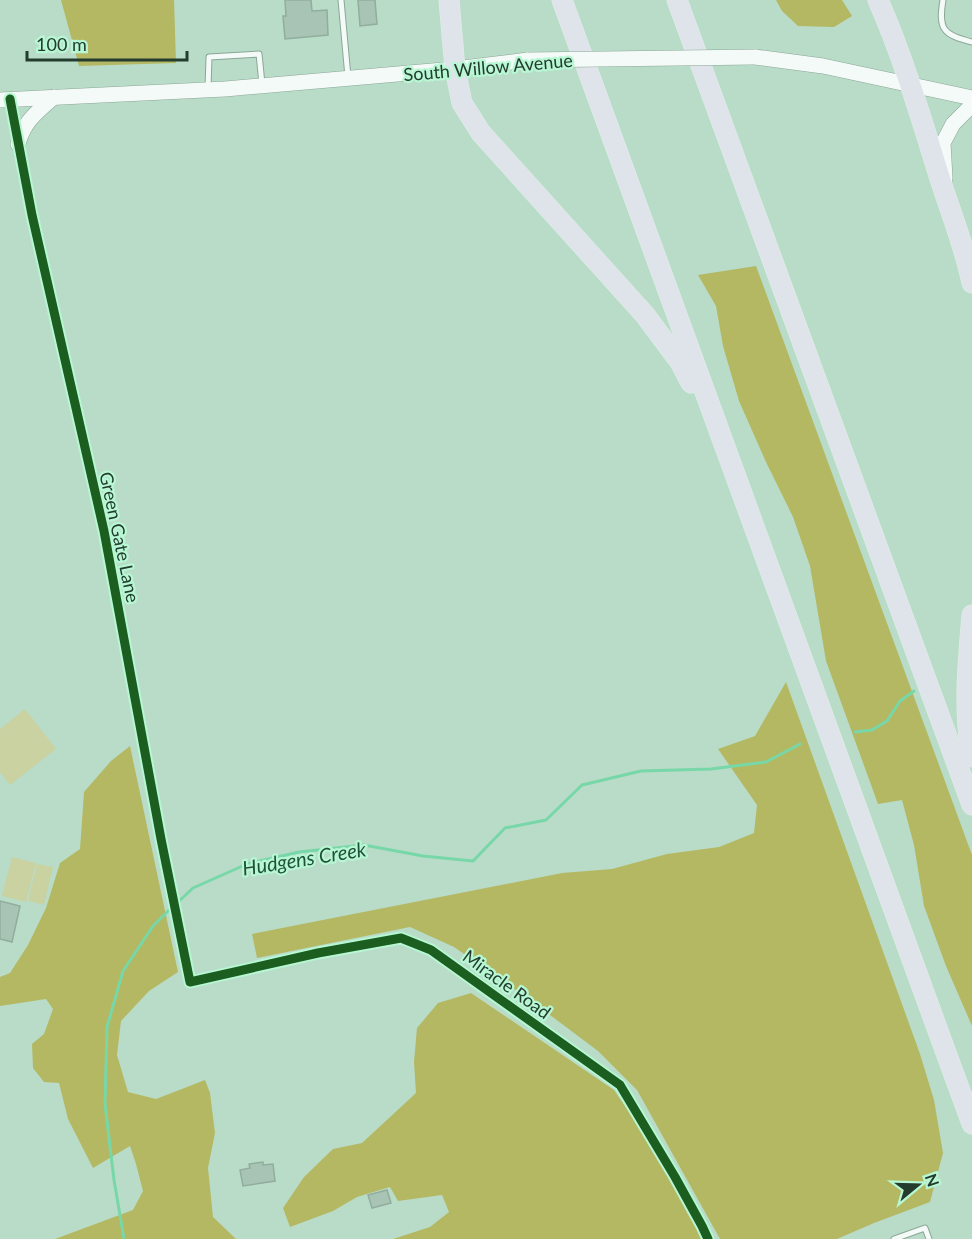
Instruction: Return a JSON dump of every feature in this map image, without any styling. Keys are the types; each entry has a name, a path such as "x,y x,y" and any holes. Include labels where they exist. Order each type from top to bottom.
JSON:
{"highway":[{"path":"449,0 455,69 462,103 481,133 645,315 680,362 732,466"},
{"path":"562,0 972,1124"},
{"path":"678,0 972,805"},
{"path":"878,0 912,86 967,258 972,283"},
{"path":"972,615 967,675 969,740 972,757"}],"main road":[{"name":"South Willow Avenue","path":"5,100 208,90 455,69 528,60 755,57 823,66 972,98"},
{"path":"18,144 30,118 54,97"},
{"path":"946,196 943,143 953,124 972,105"}],"street":[{"name":"Green Gate Lane","path":"5,100 18,144 104,531 190,982"},
{"name":"Miracle Road","path":"190,982 318,953 401,938 431,950 620,1085 675,1177 708,1239"}],"lane":[{"path":"341,0 348,78"},
{"path":"943,0 940,18 943,28 955,38 972,42"},
{"path":"208,90 210,57 258,54 262,85"},
{"path":"894,1239 925,1228 929,1239"}],"green space":[{"path":"61,0 174,0 176,63 79,66"},
{"path":"776,0 842,0 852,16 834,27 798,26 782,11"},
{"path":"756,266 972,855 972,1026 946,966 924,906 914,845 902,800 878,804 826,661 810,566 793,517 739,401 723,346 716,306 698,275"},
{"path":"786,682 920,1054 934,1100 943,1153 930,1202 837,1239 720,1239 637,1090 598,1051 454,947 410,927 257,958 252,934 562,873 612,869 667,854 719,847 754,833 757,805 718,749 755,736"},
{"path":"25,709 56,749 10,785 0,772 0,729"},
{"path":"130,746 178,972 149,991 121,1021 117,1055 128,1092 156,1099 205,1080 210,1093 215,1133 208,1168 213,1217 236,1239 55,1239 133,1210 143,1191 130,1146 93,1168 68,1119 59,1083 44,1082 33,1068 32,1044 44,1034 53,1009 46,999 0,1006 0,977 10,973 28,945 46,908 60,863 80,849 84,792 111,761"},
{"path":"12,857 36,863 26,902 2,896"},
{"path":"37,864 53,867 44,905 28,901"},
{"path":"471,993 614,1090 634,1119 698,1228 701,1239 393,1239 430,1227 449,1212 442,1195 398,1201 390,1187 357,1197 333,1211 290,1227 283,1208 304,1177 333,1149 362,1143 416,1093 414,1062 417,1028 438,1003"}],"building":[{"path":"285,0 311,0 312,11 327,10 328,35 285,39 283,16 286,16"},
{"path":"358,0 375,0 377,24 360,26"},
{"path":"0,901 20,906 12,942 0,939"},
{"path":"263,1162 263,1165 273,1164 275,1181 243,1186 240,1170 250,1168 249,1164"},
{"path":"387,1190 391,1203 372,1208 368,1195"}],"waterway":[{"path":"855,732 872,730 887,721 900,701 914,691"},
{"name":"Hudgens Creek","path":"176,904 193,888 247,864 299,852 364,845 423,856 473,861 505,828 546,820 582,785 641,771 711,769 766,762 800,744"},
{"name":"Hudgens Creek","path":"124,1239 105,1104 107,1027 123,971 153,926 171,908"}],"cycle path":[{"path":"10,99 32,215 104,531 190,982 318,953 401,938 431,950 620,1085 675,1177 708,1239"}]}
